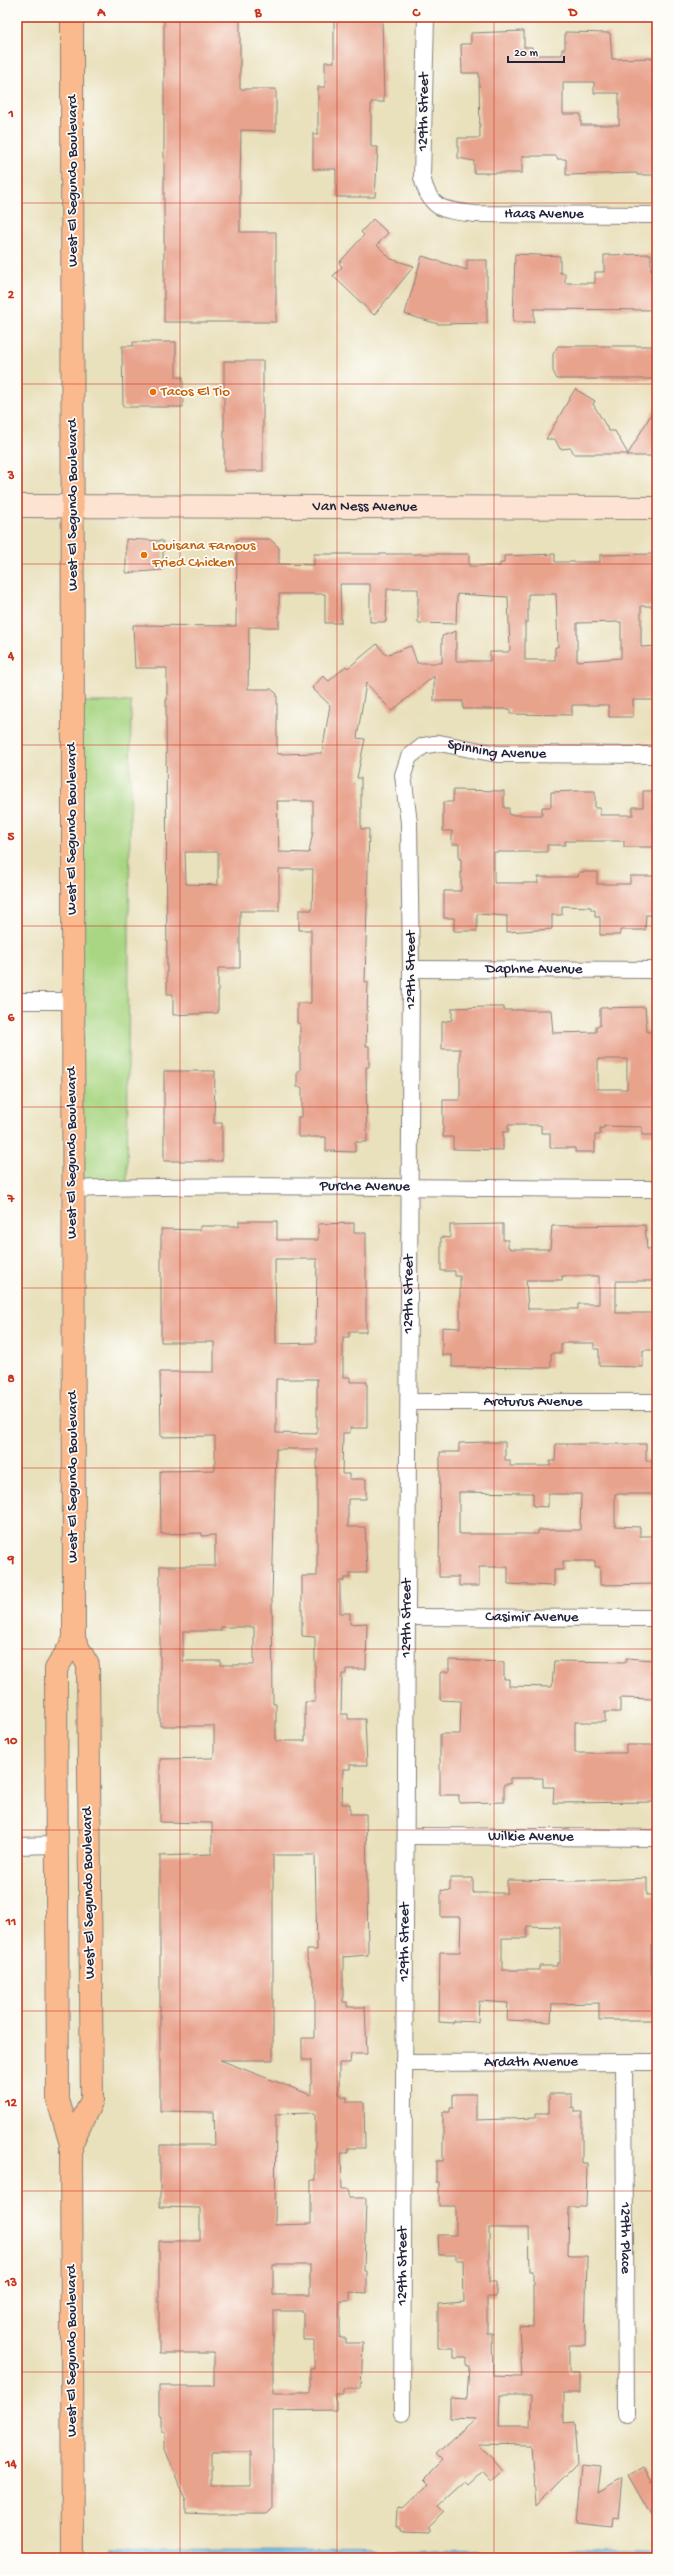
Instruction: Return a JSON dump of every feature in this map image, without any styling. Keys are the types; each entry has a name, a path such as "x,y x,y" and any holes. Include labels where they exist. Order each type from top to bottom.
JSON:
{"main road":[{"name":"West El Segundo Boulevard","path":"72,17 74,506 72,1189 74,1640 88,1665 92,2100 71,2144 73,2554"},
{"name":"Van Ness Avenue","path":"17,506 657,508"},
{"name":"West El Segundo Boulevard","path":"56,1845 56,1669 74,1640"},
{"path":"56,1845 62,1847 67,1852 71,1865 71,2144"}],"street":[{"name":"129th Street","path":"426,17 422,177 426,195 434,203"},
{"name":"Haas Avenue","path":"434,203 448,210 475,214 657,215"},
{"name":"Spinning Avenue","path":"409,824 403,775 409,757 423,746 439,743 497,754 657,755"},
{"name":"129th Street","path":"402,2413 411,969 409,824"},
{"name":"Daphne Avenue","path":"411,969 657,970"},
{"path":"17,1002 72,1001"},
{"name":"Purche Avenue","path":"72,1189 253,1185 410,1189 657,1189"},
{"name":"Arcturus Avenue","path":"409,1402 657,1402"},
{"name":"Casimir Avenue","path":"407,1616 657,1618"},
{"name":"Wilkie Avenue","path":"406,1836 657,1838"},
{"path":"17,1846 56,1845"},
{"name":"129th Place","path":"624,2062 626,2414"},
{"name":"Ardath Avenue","path":"404,2063 657,2062"}],"green space":[{"path":"73,702 131,702 127,1187 73,1189"}],"water":[{"path":"110,2552 657,2553 657,2558 110,2558"}],"building":[{"path":"164,17 240,17 240,89 276,89 276,131 241,130 240,232 276,232 276,322 164,322"},
{"path":"334,17 382,17 384,102 371,102 371,147 378,147 375,197 336,197 336,169 313,169 313,134 318,134 318,87 325,87 325,62 334,62"},
{"path":"524,31 524,47 532,47 532,55 562,55 562,49 565,49 565,32 610,33 612,59 657,58 657,175 637,175 637,173 566,175 566,159 557,159 557,156 522,156 522,173 474,173 474,161 458,158 458,138 480,138 479,73 462,73 461,44 471,44 471,33","holes":["563,82 594,82 594,93 619,93 619,125 581,125 581,114 563,114"]},
{"path":"373,219 388,233 377,245 391,259 414,266 374,315 333,276 342,267 339,263 364,235 361,232"},
{"path":"515,254 560,256 560,273 565,273 565,283 595,283 595,272 604,272 604,255 651,254 651,271 657,271 657,310 534,309 534,322 513,322"},
{"path":"422,256 467,270 467,260 487,260 487,323 438,324 405,314"},
{"path":"133,342 176,342 176,377 183,377 183,407 123,407 122,346 133,346"},
{"path":"558,346 657,346 657,379 557,379 553,371 553,354"},
{"path":"224,361 263,361 263,471 224,471"},
{"path":"575,389 595,401 593,404 609,431 615,431 628,454 574,454 571,448 560,449 555,439 546,439"},
{"path":"657,404 657,456 627,456"},
{"name":"Louisana Famous Fried Chicken","path":"126,539 163,541 163,570 126,573"},
{"path":"237,539 270,539 279,548 279,564 314,565 314,554 469,554 469,566 500,566 500,563 504,563 504,556 555,554 555,562 600,562 600,555 653,554 653,566 657,566 657,606 641,606 641,647 657,646 657,700 633,700 633,717 609,717 609,705 572,705 572,715 510,714 510,709 463,709 463,701 434,701 434,676 392,711 366,683 357,738 365,739 357,778 361,778 361,829 369,829 365,982 368,982 366,1046 369,1046 369,1067 366,1067 367,1142 355,1142 355,1152 326,1151 326,1137 298,1137 298,1117 302,1117 302,1087 297,1087 297,1071 300,1071 300,1023 297,1023 297,1003 311,1003 311,930 299,930 299,910 312,910 313,869 279,869 279,911 240,911 240,968 218,968 218,1013 173,1015 173,994 167,994 167,668 135,668 133,625 236,626","holes":["340,584 370,584 370,622 386,622 387,589 418,589 418,623 456,624 457,594 508,597 510,649 508,652 490,652 490,661 456,661 456,631 442,636 442,663 417,663 411,646 386,655 377,644 348,668 346,666 329,681 323,676 312,688 330,705 322,753 277,754 277,694 271,689 248,689 249,627 279,627 279,594 325,594 325,623 341,623","528,594 556,594 558,647 555,647 555,660 525,660 525,622 528,622","621,622 621,658 577,661 577,623","277,801 313,801 313,831 309,853 279,852","185,852 218,852 218,885 186,884"]},
{"path":"453,790 504,791 504,808 509,808 509,815 542,815 542,807 551,807 551,792 595,791 595,808 600,808 600,815 633,815 633,807 643,807 643,791 657,791 657,847 624,847 624,841 565,841 565,845 547,845 547,852 494,852 494,883 538,883 538,877 578,877 579,872 597,872 597,884 630,884 630,876 657,876 657,903 654,903 654,915 646,915 645,930 620,930 620,935 600,935 600,917 595,917 595,910 591,910 591,907 562,906 562,915 552,915 552,929 507,932 507,916 477,914 477,931 454,931 454,918 444,918 444,891 461,891 461,859 459,859 459,844 452,844 452,831 443,831 443,802 453,802"},
{"path":"504,1007 504,1010 551,1010 553,1033 596,1032 596,1026 600,1026 600,1008 645,1007 647,1032 657,1032 657,1135 642,1135 642,1127 604,1126 604,1128 600,1128 600,1135 595,1135 595,1152 575,1152 575,1148 550,1148 550,1133 541,1133 541,1125 508,1125 508,1132 503,1132 503,1150 453,1149 453,1137 443,1137 443,1100 460,1100 460,1049 442,1049 442,1022 452,1020 452,1008","holes":["598,1059 627,1059 627,1089 598,1089"]},
{"path":"164,1071 215,1071 214,1123 222,1123 222,1161 164,1161"},
{"path":"239,1221 277,1221 277,1240 318,1240 318,1224 354,1223 354,1233 366,1233 366,1332 349,1332 349,1337 343,1337 343,1377 350,1377 350,1382 367,1382 367,1428 350,1428 350,1433 343,1433 342,1474 349,1474 349,1479 366,1479 366,1499 348,1499 348,1527 365,1527 367,1573 350,1573 350,1578 344,1578 344,1581 340,1581 340,1613 350,1613 350,1624 367,1623 366,1669 346,1669 346,1674 342,1674 341,1714 348,1714 348,1719 365,1719 367,1765 350,1765 350,1769 343,1769 342,1804 350,1804 350,1814 366,1814 368,1955 343,1957 343,2002 347,2002 347,2007 365,2007 367,2054 351,2054 350,2063 339,2063 339,2094 341,2094 341,2097 347,2097 347,2102 364,2102 365,2148 348,2148 348,2153 341,2153 342,2189 349,2189 349,2198 366,2198 364,2271 367,2271 367,2293 350,2292 350,2301 340,2301 340,2338 346,2338 346,2343 363,2343 361,2389 343,2389 343,2394 336,2394 336,2410 273,2411 273,2508 267,2514 209,2514 186,2513 186,2502 165,2449 165,2432 162,2432 162,2415 159,2415 159,2386 214,2386 214,2353 159,2353 159,2241 200,2241 200,2208 160,2207 160,2145 215,2145 214,2112 160,2111 160,1856 212,1854 212,1823 160,1822 160,1759 212,1758 214,1755 214,1726 160,1726 160,1566 215,1566 215,1535 202,1536 202,1533 161,1534 160,1471 215,1470 215,1436 161,1437 160,1372 214,1372 214,1342 161,1342 161,1229 200,1230 200,1226 239,1226","holes":["275,1259 317,1259 316,1343 276,1344","276,1379 317,1379 317,1434 276,1433","276,1449 317,1449 317,1576 302,1576 302,1636 315,1637 315,1702 305,1702 305,1741 276,1741 276,1704 273,1704 272,1597","221,1627 254,1627 254,1665 221,1665 221,1661 183,1661 183,1631 221,1631","273,1855 315,1855 317,1950 307,1950 307,1958 315,1987 315,2038 302,2038 302,2060 311,2060 311,2095 220,2060 273,2060","315,2113 315,2180 311,2180 311,2224 275,2225 276,2114","273,2265 310,2265 310,2295 273,2295","273,2311 303,2311 303,2340 314,2340 314,2369 310,2369 310,2393 273,2393","211,2452 251,2452 251,2486 211,2486"]},
{"path":"503,1224 503,1240 508,1240 508,1247 512,1249 550,1249 552,1226 645,1225 647,1249 657,1249 657,1281 616,1281 616,1313 657,1313 657,1340 653,1340 653,1350 643,1350 643,1367 599,1366 599,1349 594,1349 594,1343 561,1343 561,1353 551,1353 551,1368 452,1367 452,1355 442,1355 442,1327 460,1328 460,1276 455,1276 455,1271 441,1271 441,1237 450,1238 450,1225","holes":["562,1276 599,1276 599,1304 578,1304 578,1309 528,1309 526,1280 562,1280"]},
{"path":"505,1442 505,1460 510,1460 510,1466 550,1466 550,1461 555,1461 556,1444 646,1444 646,1461 652,1461 652,1468 657,1468 657,1494 615,1494 615,1526 640,1527 640,1536 657,1536 657,1584 600,1585 600,1567 595,1567 595,1561 563,1561 563,1570 554,1570 554,1586 508,1584 508,1567 479,1567 479,1586 459,1586 459,1577 439,1577 440,1452 459,1452 459,1443","holes":["459,1492 533,1493 533,1506 548,1507 548,1494 581,1494 580,1530 538,1530 538,1534 459,1534"]},
{"path":"626,1658 653,1660 653,1671 657,1671 657,1699 620,1698 620,1712 605,1712 605,1722 575,1722 575,1753 626,1753 626,1745 657,1745 657,1802 553,1803 554,1787 543,1787 543,1778 510,1778 510,1784 504,1784 504,1802 459,1803 459,1795 440,1795 440,1734 460,1734 461,1701 440,1700 440,1674 441,1672 449,1672 449,1660 504,1662 504,1679 509,1679 509,1686 552,1687 554,1661 626,1662"},
{"path":"450,1878 473,1878 473,1893 507,1893 507,1880 580,1881 647,1878 647,1895 656,1895 657,1907 657,1945 651,1945 651,1975 657,1975 657,2020 599,2020 599,2003 552,2004 551,2022 507,2020 508,2003 479,2001 478,2022 439,2022 440,1952 460,1952 461,1917 441,1917 441,1890 450,1891","holes":["527,1926 560,1927 560,1963 557,1963 557,1966 539,1966 539,1970 502,1970 502,1938 527,1938"]},
{"path":"453,2094 476,2094 476,2120 536,2118 536,2113 549,2113 549,2094 572,2094 572,2108 575,2108 575,2112 582,2112 582,2163 587,2163 586,2207 569,2207 568,2254 570,2256 587,2256 585,2345 569,2345 569,2373 580,2373 580,2393 564,2393 564,2423 574,2422 577,2464 536,2505 532,2445 479,2444 503,2471 491,2482 481,2472 468,2484 465,2481 439,2505 445,2511 429,2526 429,2531 401,2530 401,2527 396,2527 397,2508 402,2509 429,2484 424,2479 442,2461 436,2455 476,2419 450,2418 450,2398 467,2399 469,2366 466,2366 466,2358 454,2358 454,2348 438,2348 438,2304 464,2302 463,2260 456,2260 456,2255 439,2255 438,2235 456,2235 456,2206 439,2206 439,2182 436,2182 436,2161 443,2161 443,2112 450,2112 450,2108 453,2108","holes":["489,2228 529,2228 530,2271 533,2271 533,2327 519,2326 522,2377 493,2376 492,2333 487,2333 487,2297 496,2297 496,2282 489,2282","500,2395 531,2395 530,2426 499,2426"]},
{"path":"581,2465 601,2467 598,2492 622,2478 618,2519 613,2518 612,2527 576,2523"},
{"path":"643,2467 651,2482 657,2478 657,2526 628,2475"}],"place":[{"name":"Tacos El Tio","path":"153,392"},
{"name":"Louisana Famous Fried Chicken","path":"144,555"}]}
